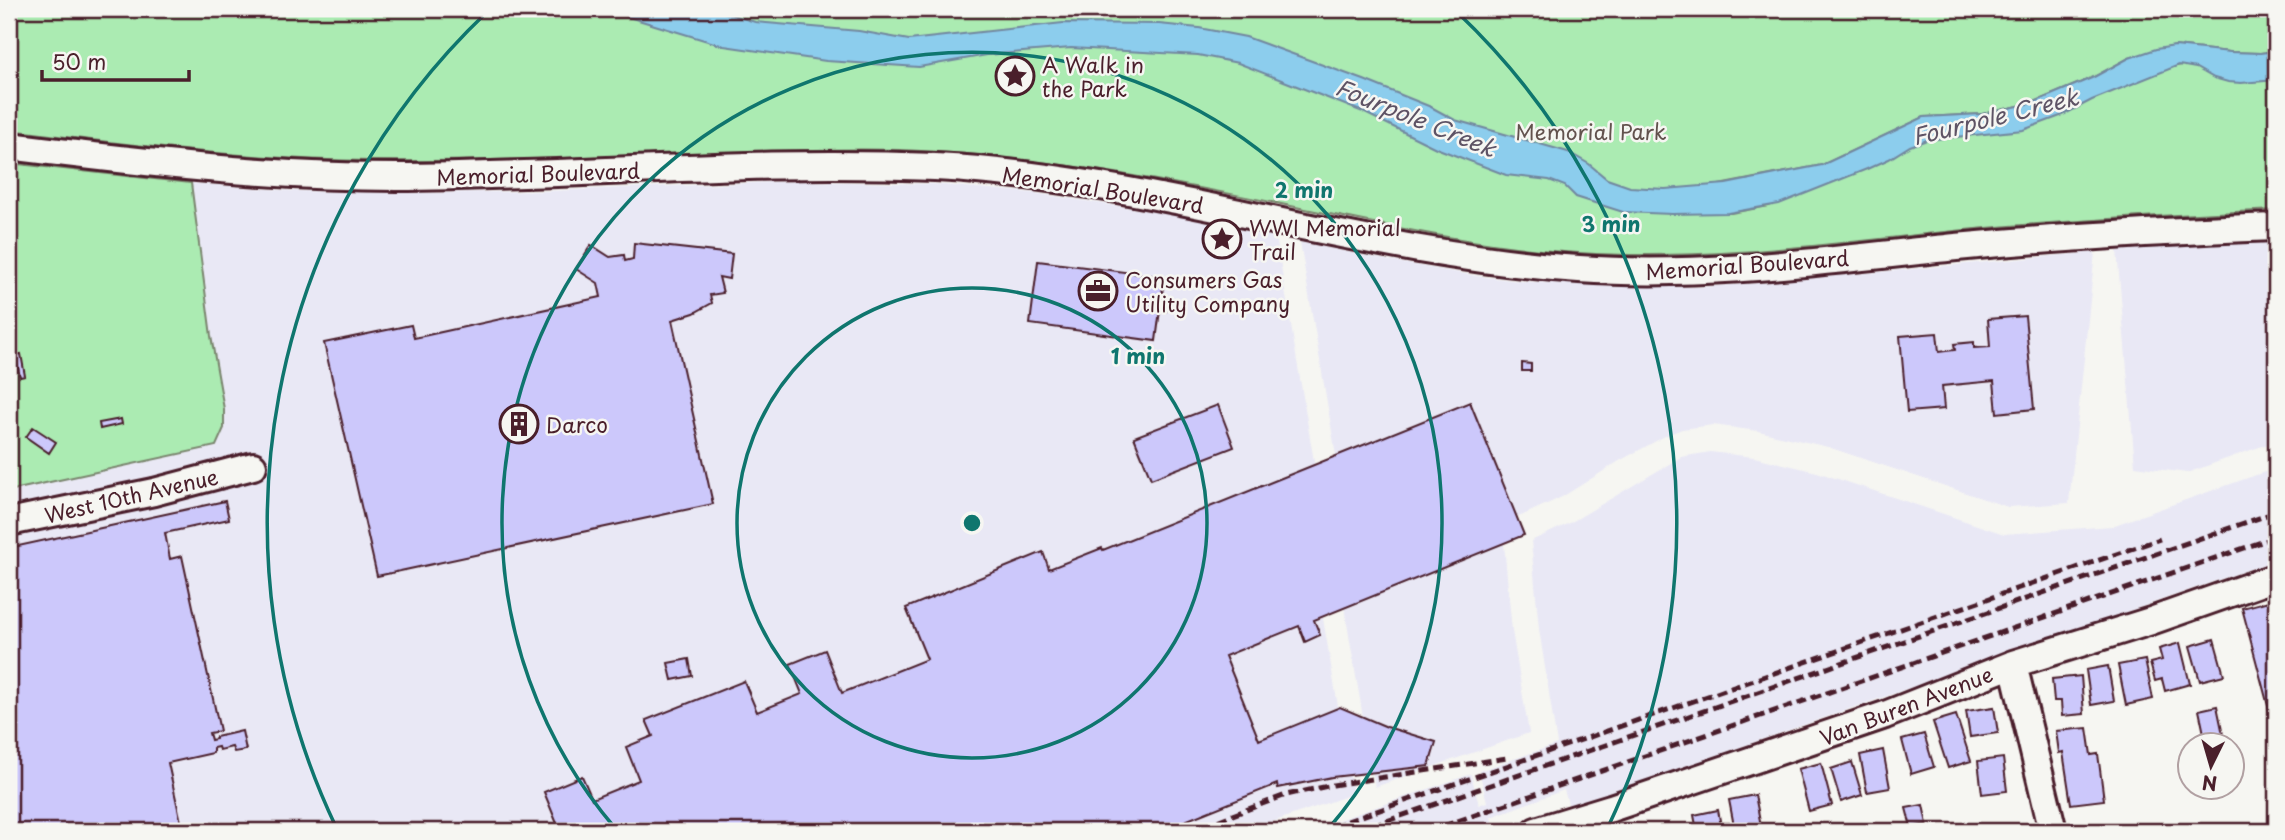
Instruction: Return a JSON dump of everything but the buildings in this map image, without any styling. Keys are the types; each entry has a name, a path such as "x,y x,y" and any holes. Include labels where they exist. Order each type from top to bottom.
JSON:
{"street":[{"name":"Memorial Boulevard","path":"9,146 191,167 305,175 474,176 799,166 942,168 1015,174 1149,194 1450,255 1527,265 1616,271 1731,270 2082,236 2276,227"},
{"name":"West 10th Avenue","path":"9,522 154,492 253,466"},
{"name":"Van Buren Avenue","path":"1536,831 1885,715 2013,664 2276,578"},
{"path":"2013,664 2053,831"}],"shaded area":[{"path":"800,181 933,184 1034,193 1169,214 1276,237 1331,562 1314,566 1353,794 1246,831 9,831 9,470 14,490 212,348 191,183 294,191 416,193"},
{"path":"1300,242 1477,276 1618,287 1701,287 1760,283 2095,252 2069,503 2008,507 1828,447 1758,431 1713,425 1682,429 1667,435 1562,497 1502,522 1512,631 1529,733 1375,787 1340,583 1357,580"},
{"path":"2276,242 2276,441 2187,473 2135,466 2117,250"},
{"path":"1710,452 1754,457 1817,472 2004,534 2112,526 2276,468 2276,560 1569,807 1564,790 1491,817 1494,831 1307,831 1471,774 1479,805 1487,802 1479,771 1557,744 1539,629 1531,541 1570,523 1681,457"}],"green space":[{"name":"Memorial Park","path":"9,9 2276,9 2276,51 2230,52 2175,46 2129,58 2094,77 2032,103 1982,114 1924,117 1822,165 1718,185 1718,213 1769,206 1823,184 1867,160 1957,128 2135,73 2188,64 2276,68 2276,210 2028,225 1762,250 1625,255 1505,246 1143,177 950,153 836,149 507,160 374,161 191,151 9,130"},
{"path":"9,163 191,183 211,336 224,409 224,428 216,446 13,490 9,470"}],"water":[{"name":"Fourpole Creek","path":"602,9 714,9 755,22 859,31 909,40 1063,23 1159,24 1199,28 1246,37 1364,80 1431,107 1455,120 1568,152 1607,179 1630,187 1665,189 1726,184 1822,165 1924,117 1982,114 2032,103 2094,77 2129,58 2156,49 2175,46 2230,52 2276,51 2276,80 2228,82 2196,68 2179,65 2023,130 1927,140 1867,169 1779,204 1728,213 1623,212 1576,197 1565,186 1549,180 1506,175 1436,148 1363,112 1238,63 1198,55 1071,48 987,55 919,67 826,61 724,46"}],"railway":[{"path":"1358,831 2276,512"},
{"path":"1429,831 2276,537"},
{"path":"1319,831 2160,539"},
{"path":"1190,831 1286,795 1333,785 1507,758"}],"place":[{"name":"A Walk in the Park","path":"1015,76"},
{"name":"WWI Memorial Trail","path":"1222,239"},
{"name":"Consumers Gas Utility Company","path":"1098,291"},
{"name":"Darco","path":"519,424"}]}
